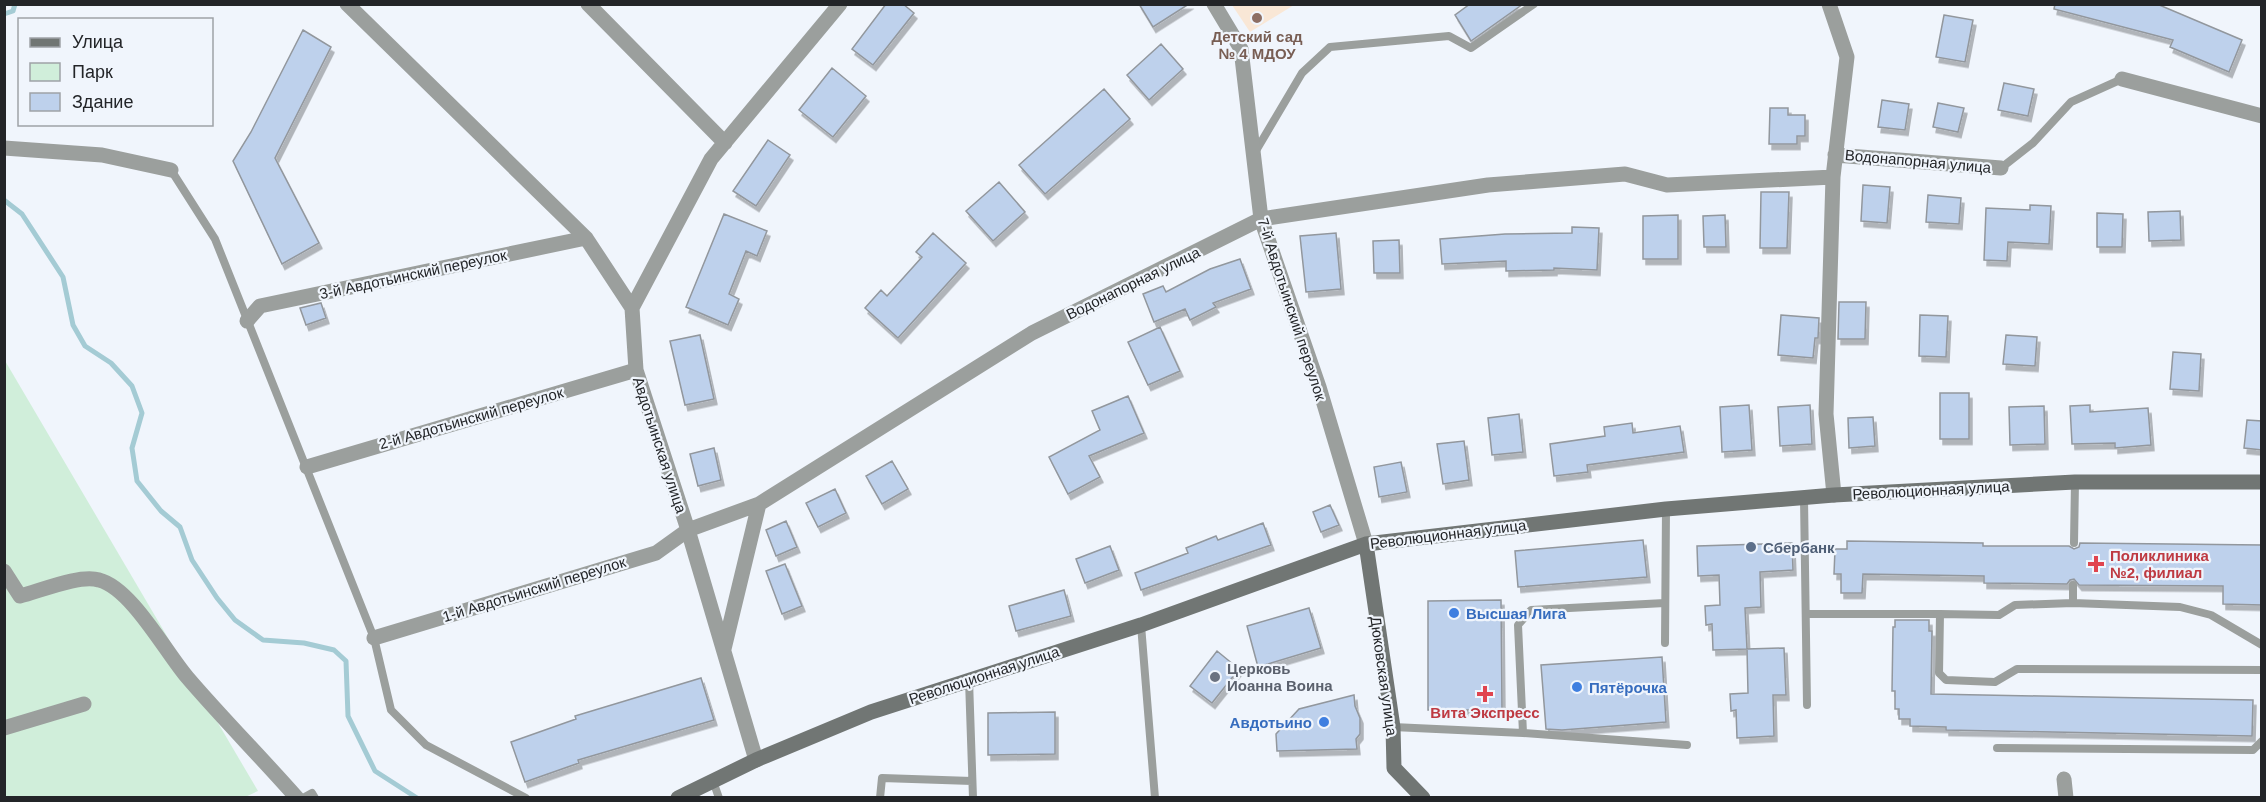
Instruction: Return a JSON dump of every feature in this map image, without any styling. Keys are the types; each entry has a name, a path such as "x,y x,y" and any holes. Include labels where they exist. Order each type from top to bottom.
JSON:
{"main road":[{"name":"Революционная улица","path":"678,798 756,760 871,712 1141,625 1366,544 1666,508 1834,495 2075,482 2262,482"},
{"name":"Дюковская улица","path":"1366,544 1393,727 1394,768 1423,798"}],"street":[{"path":"346,4 586,238 632,309 711,159 840,4"},
{"path":"588,4 725,143"},
{"name":"7-й Авдотьинский переулок","path":"1214,4 1241,49 1261,219 1319,387 1366,544"},
{"path":"1829,4 1847,57 1833,177 1826,414 1834,495"},
{"path":"2122,79 2262,116"},
{"path":"4,148 102,155 171,170"},
{"name":"Водонапорная улица","path":"1835,155 2001,168"},
{"name":"Водонапорная улица","path":"688,530 759,504 1032,333 1261,219 1488,185 1625,174 1667,185 1833,177"},
{"name":"3-й Авдотьинский переулок","path":"247,321 260,306 586,238"},
{"name":"Авдотьинская улица","path":"632,309 636,370 688,530 756,760"},
{"name":"2-й Авдотьинский переулок","path":"307,467 636,370"},
{"path":"724,650 759,504"},
{"name":"1-й Авдотьинский переулок","path":"374,638 656,553 688,530"},
{"path":"4,571 20,597"},
{"path":"4,601 87,578 101,580 117,590 129,600 186,676 297,798"},
{"path":"4,728 84,704"},
{"path":"2064,779 2066,798"}],"lane":[{"path":"1253,156 1302,74 1330,47 1449,36 1471,48 1534,4"},
{"path":"2001,168 2033,143 2071,102 2122,79"},
{"path":"171,170 215,239 374,638 391,710 426,746 526,798"},
{"path":"2074,543 2075,482"},
{"path":"1804,498 1807,705"},
{"path":"1665,644 1666,508"},
{"path":"2073,585 2073,603"},
{"path":"1523,733 1518,625 1532,610 1665,603"},
{"path":"1806,614 1999,615 2015,605 2073,603 2180,607 2211,615 2262,645"},
{"path":"1940,614 1939,673 1946,680 1995,682 2017,669 2262,670"},
{"path":"1141,625 1155,798"},
{"path":"969,680 973,798"},
{"path":"1393,727 1523,733 1687,745"},
{"path":"1997,748 2253,750 2262,741"},
{"path":"880,798 882,778 972,781"},
{"path":"713,781 719,798"},
{"path":"303,798 312,793 315,798"}],"shaded area":[{"name":"Детский сад № 4 МДОУ","path":"1232,5 1294,5 1250,32"}],"green space":[{"path":"4,359 258,791 243,798 5,797"}],"building":[{"path":"886,4 903,4 914,13 873,65 852,49"},
{"path":"1139,4 1189,4 1153,27"},
{"path":"1470,4 1523,4 1471,41 1455,15"},
{"path":"2055,4 2157,4 2242,40 2229,72 2170,47 2173,40 2054,9"},
{"path":"1944,15 1973,20 1965,62 1936,57"},
{"path":"303,30 331,47 275,158 319,243 282,264 233,161 251,132"},
{"path":"1161,44 1183,69 1149,100 1127,75"},
{"path":"832,68 866,96 833,137 799,110"},
{"path":"2004,83 2034,89 2028,116 1998,110"},
{"path":"1104,89 1130,119 1045,194 1019,165"},
{"path":"1882,100 1909,104 1905,130 1878,127"},
{"path":"1938,103 1964,108 1958,132 1933,127"},
{"path":"1770,108 1788,108 1788,115 1805,115 1805,136 1797,136 1797,144 1769,144"},
{"path":"768,140 790,155 756,206 733,191"},
{"path":"999,182 1025,212 993,241 966,211"},
{"path":"1863,185 1890,187 1887,223 1861,221"},
{"path":"1761,192 1789,192 1787,248 1760,248"},
{"path":"1928,195 1961,198 1959,224 1926,222"},
{"path":"2030,205 2051,206 2049,244 2008,242 2007,261 1984,260 1986,208 2030,210"},
{"path":"2180,211 2181,240 2149,241 2148,212"},
{"path":"2097,213 2123,214 2122,247 2097,247"},
{"path":"724,214 767,231 757,256 746,251 729,294 739,299 728,325 686,307"},
{"path":"1678,215 1678,259 1643,259 1643,216"},
{"path":"1725,215 1726,247 1704,247 1703,216"},
{"path":"1572,227 1599,228 1597,270 1554,268 1554,270 1506,271 1506,261 1442,264 1440,239 1505,234 1572,233"},
{"path":"933,233 966,263 898,338 865,308 881,290 887,296 922,257 916,252"},
{"path":"1336,233 1341,289 1306,292 1300,236"},
{"path":"1399,240 1400,273 1374,273 1373,241"},
{"path":"1240,259 1251,289 1213,303 1216,307 1190,320 1185,309 1154,322 1143,294 1163,286 1166,292 1210,269"},
{"path":"1839,302 1866,302 1865,339 1838,339"},
{"path":"321,303 326,318 306,325 300,308"},
{"path":"1781,315 1819,318 1818,338 1815,338 1813,358 1778,355"},
{"path":"1920,315 1948,316 1946,357 1919,356"},
{"path":"1160,327 1180,371 1148,385 1128,342"},
{"path":"700,335 714,399 685,405 670,341"},
{"path":"2006,335 2037,337 2035,366 2003,364"},
{"path":"2173,352 2201,354 2199,391 2170,389"},
{"path":"1940,393 1969,393 1969,439 1940,439"},
{"path":"1128,396 1144,433 1089,456 1100,477 1068,494 1049,457 1100,430 1092,411"},
{"path":"1749,405 1752,450 1722,452 1720,407"},
{"path":"1810,405 1812,444 1780,446 1778,407"},
{"path":"2090,405 2090,412 2148,408 2151,445 2115,448 2115,443 2072,444 2070,406"},
{"path":"2044,406 2045,444 2010,445 2009,407"},
{"path":"1519,414 1523,452 1492,455 1488,418"},
{"path":"1873,417 1875,446 1849,448 1848,418"},
{"path":"2247,420 2262,421 2262,450 2244,448"},
{"path":"1632,423 1633,433 1680,426 1684,452 1587,465 1588,472 1554,476 1550,444 1605,436 1604,427"},
{"path":"1464,441 1469,480 1443,484 1437,444"},
{"path":"714,448 721,480 698,486 690,454"},
{"path":"892,461 908,489 882,504 866,476"},
{"path":"1401,462 1407,492 1379,497 1374,467"},
{"path":"835,489 846,513 818,527 806,503"},
{"path":"1330,505 1339,525 1321,532 1313,512"},
{"path":"786,521 797,547 776,556 766,530"},
{"path":"1263,523 1271,545 1141,590 1135,573 1188,553 1186,548 1216,536 1218,540"},
{"path":"1643,540 1647,577 1518,587 1515,551"},
{"path":"1847,541 1983,543 1983,546 2069,546 2074,549 2079,547 2080,543 2262,545 2262,605 2223,604 2223,586 2079,585 2074,579 2067,584 1984,583 1984,576 1863,574 1862,593 1841,593 1841,574 1834,574 1835,549 1847,549"},
{"path":"1792,543 1793,570 1760,572 1761,607 1745,608 1747,649 1713,650 1712,624 1706,625 1705,606 1720,605 1719,575 1698,576 1697,546"},
{"path":"1110,546 1119,570 1085,583 1076,559"},
{"path":"785,564 802,606 782,614 766,571"},
{"path":"1064,590 1071,616 1016,631 1009,606"},
{"path":"1501,600 1502,710 1428,710 1428,601"},
{"path":"1309,608 1321,648 1258,667 1247,626"},
{"path":"1895,620 1929,620 1929,631 1932,631 1931,694 2253,700 2252,736 1946,730 1946,727 1910,726 1910,719 1899,719 1899,709 1895,709 1895,691 1892,691"},
{"path":"1784,648 1786,695 1773,695 1774,736 1737,738 1736,710 1731,711 1730,694 1748,693 1747,649"},
{"name":"Церковь Иоанна Воина","path":"1217,651 1239,669 1212,703 1190,686"},
{"path":"1662,657 1666,722 1562,730 1546,729 1541,665"},
{"path":"701,678 714,720 578,760 579,763 525,782 511,742 576,719 575,716"},
{"name":"Авдотьино","path":"1354,695 1355,706 1360,718 1360,734 1356,739 1357,749 1277,751 1276,734 1299,709"},
{"path":"1055,712 1055,754 988,755 988,713"}],"waterway":[{"path":"4,14 13,11 15,4"},
{"path":"4,200 22,214 63,277 73,325 85,346 111,363 132,386 142,413 132,448 137,481 161,511 180,527 192,560 217,598 235,620 263,640 304,643 334,650 346,661 348,716 375,771 417,798"}],"place":[{"name":"Детский сад № 4 МДОУ","path":"1257,18"},
{"name":"Сбербанк","path":"1751,547"},
{"name":"Поликлиника №2, филиал","path":"2096,564"},
{"name":"Высшая Лига","path":"1454,613"},
{"name":"Церковь Иоанна Воина","path":"1215,677"},
{"name":"Пятёрочка","path":"1577,687"},
{"name":"Вита Экспресс","path":"1485,694"},
{"name":"Авдотьино","path":"1324,722"}]}
